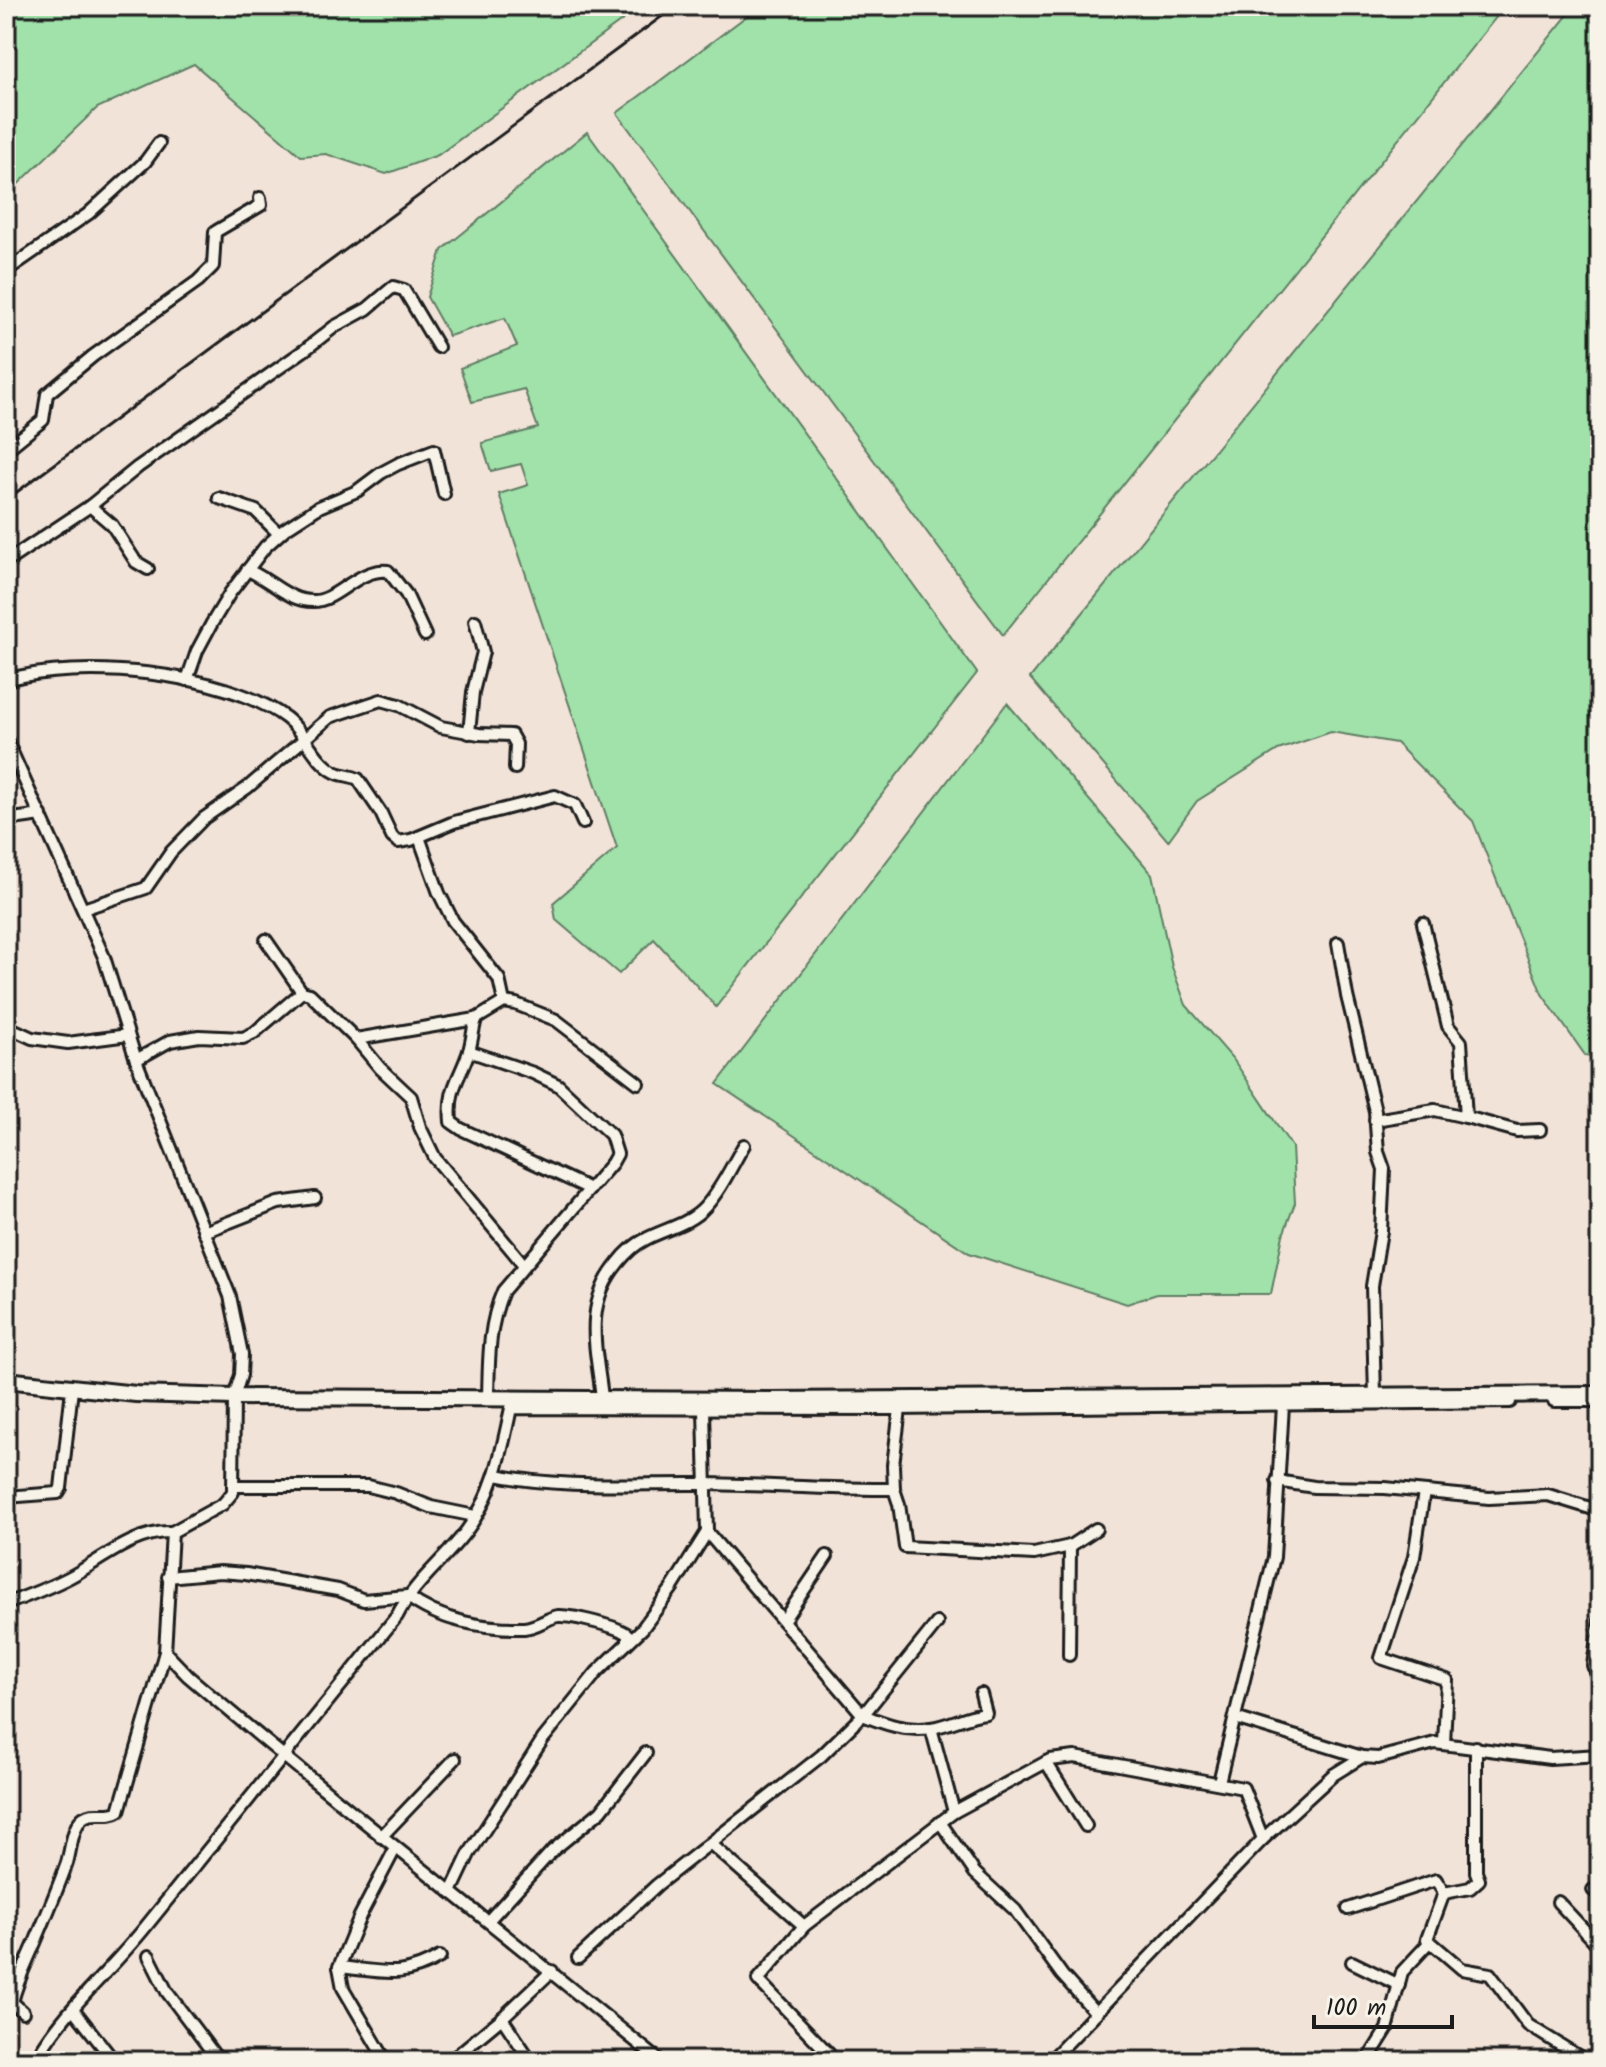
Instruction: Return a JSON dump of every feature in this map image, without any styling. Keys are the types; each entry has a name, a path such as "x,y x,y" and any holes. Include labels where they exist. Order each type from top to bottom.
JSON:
{"main road":[{"path":"6,1380 72,1389 234,1397 770,1400 1600,1394"}],"street":[{"path":"6,271 88,214 145,162 159,143"},
{"path":"6,450 43,420 47,394 93,356 198,281 213,266 215,232 261,205 260,198"},
{"path":"6,562 90,506 233,398 334,327 367,309 393,287 404,290 438,347"},
{"path":"187,680 197,651 212,623 247,570 279,534 319,507 357,491 381,473 434,450 444,494"},
{"path":"219,498 256,511 279,534"},
{"path":"90,506 112,525 136,562 148,569"},
{"path":"247,570 257,573 282,592 311,601 323,599 376,571 388,571 406,594 425,635"},
{"path":"469,733 473,692 483,652 475,621"},
{"path":"6,680 63,669 133,673 187,680 255,701 285,718 336,773 358,779 398,842 454,822 555,796 575,805 583,823"},
{"path":"83,909 146,888 171,852 204,818 247,788 330,717 381,700 399,705 441,727 469,733 511,735 516,744 515,768"},
{"path":"6,739 104,957 136,1060 230,1296 240,1335 241,1375 234,1397 233,1492 223,1504 172,1532 137,1540 68,1578 6,1604"},
{"path":"6,820 41,815"},
{"path":"419,837 439,893 453,921 499,979 504,1002"},
{"path":"1423,923 1448,1026 1461,1042 1466,1117"},
{"path":"266,940 302,992 310,994 411,1097 420,1127 435,1158 524,1265"},
{"path":"1338,943 1375,1120 1378,1152 1384,1169 1381,1231 1372,1286 1375,1395"},
{"path":"136,1060 170,1041 199,1036 243,1038 254,1033 302,992"},
{"path":"356,1039 476,1019 504,1002 556,1020 638,1083"},
{"path":"476,1019 469,1051 452,1089 449,1102 451,1122 590,1189"},
{"path":"6,1026 32,1038 68,1043 128,1035"},
{"path":"469,1051 558,1085 611,1135 617,1154 503,1291 494,1313 490,1337 488,1398"},
{"path":"1375,1120 1435,1110 1517,1131 1540,1130"},
{"path":"602,1397 593,1339 596,1301 607,1276 642,1240 690,1219 705,1207 744,1145"},
{"path":"204,1232 278,1203 315,1198"},
{"path":"6,1497 58,1493 63,1475 72,1389"},
{"path":"35,2061 51,2032 140,1934 397,1616 407,1596 468,1529 496,1475 511,1408 900,1409 1600,1401"},
{"path":"1219,1782 1274,1557 1283,1405"},
{"path":"451,1892 479,1838 543,1739 597,1672 642,1629 707,1532 704,1409"},
{"path":"900,1409 893,1465 894,1489 905,1547 1034,1554 1070,1546 1096,1529"},
{"path":"496,1475 528,1482 586,1485 704,1484 894,1489"},
{"path":"1277,1481 1314,1487 1489,1498 1548,1495 1600,1511"},
{"path":"233,1486 368,1486 431,1507 475,1516"},
{"path":"1424,1492 1414,1557 1381,1658 1447,1680 1444,1744"},
{"path":"23,2012 9,2001 38,1936 78,1824 83,1817 91,1814 114,1814 119,1811 165,1652 172,1532"},
{"path":"707,1532 863,1715 893,1727 931,1728 986,1713 981,1694"},
{"path":"1069,1655 1070,1546"},
{"path":"783,1621 827,1556"},
{"path":"168,1577 220,1572 246,1574 338,1590 364,1600 407,1596 418,1604 467,1624 523,1628 538,1626 556,1616 578,1619 623,1629 628,1635 628,1642"},
{"path":"1600,1619 1593,1665 1600,1687"},
{"path":"578,1958 657,1885 821,1756 863,1715 937,1623"},
{"path":"165,1652 188,1676 395,1849 552,1971 660,2061"},
{"path":"1235,1718 1362,1757 1378,1758 1435,1743 1550,1758 1600,1755"},
{"path":"931,1728 954,1812"},
{"path":"1444,1893 1470,1888 1479,1880 1476,1872 1476,1747"},
{"path":"488,1921 552,1851 601,1811 646,1753"},
{"path":"826,2061 829,2054 758,1980 804,1926 940,1822 1046,1762 1075,1757 1243,1788 1263,1839"},
{"path":"1050,2061 1263,1839 1333,1775 1362,1757"},
{"path":"381,1837 455,1759"},
{"path":"1046,1762 1086,1826"},
{"path":"940,1822 975,1873 1015,1910 1062,1975 1096,2013"},
{"path":"711,1844 804,1926"},
{"path":"386,2061 343,1988 339,1967 360,1916 395,1849"},
{"path":"1348,1909 1436,1880 1444,1893"},
{"path":"1444,1893 1427,1939 1462,1969 1490,1974 1528,2025 1586,2061"},
{"path":"1558,1902 1600,1947"},
{"path":"1367,2061 1387,2029 1402,1972 1430,1942"},
{"path":"149,1956 167,1992 219,2061"},
{"path":"339,1967 401,1973 422,1967 440,1957"},
{"path":"1352,1962 1399,1985"},
{"path":"450,2061 552,1971"},
{"path":"74,2010 114,2061"},
{"path":"502,2018 531,2061"}],"green space":[{"path":"6,6 642,6 438,155 386,174 326,154 301,156 194,64 97,108 6,196"},
{"path":"760,6 1505,6 1003,635 617,113"},
{"path":"1575,6 1600,6 1600,1057 1585,1055 1542,994 1473,821 1396,743 1331,732 1278,750 1197,801 1168,841 1030,678"},
{"path":"587,132 977,673 716,1007 654,939 619,974 556,920 553,903 617,848 499,494 528,485 521,464 491,471 482,443 538,428 524,389 472,402 460,368 517,346 505,318 449,336 427,297 442,250"},
{"path":"1007,703 1152,874 1172,967 1186,1005 1233,1059 1292,1147 1295,1203 1283,1235 1271,1294 1157,1294 1127,1304 969,1253 717,1084"}],"railway":[{"path":"6,500 676,6"}]}
